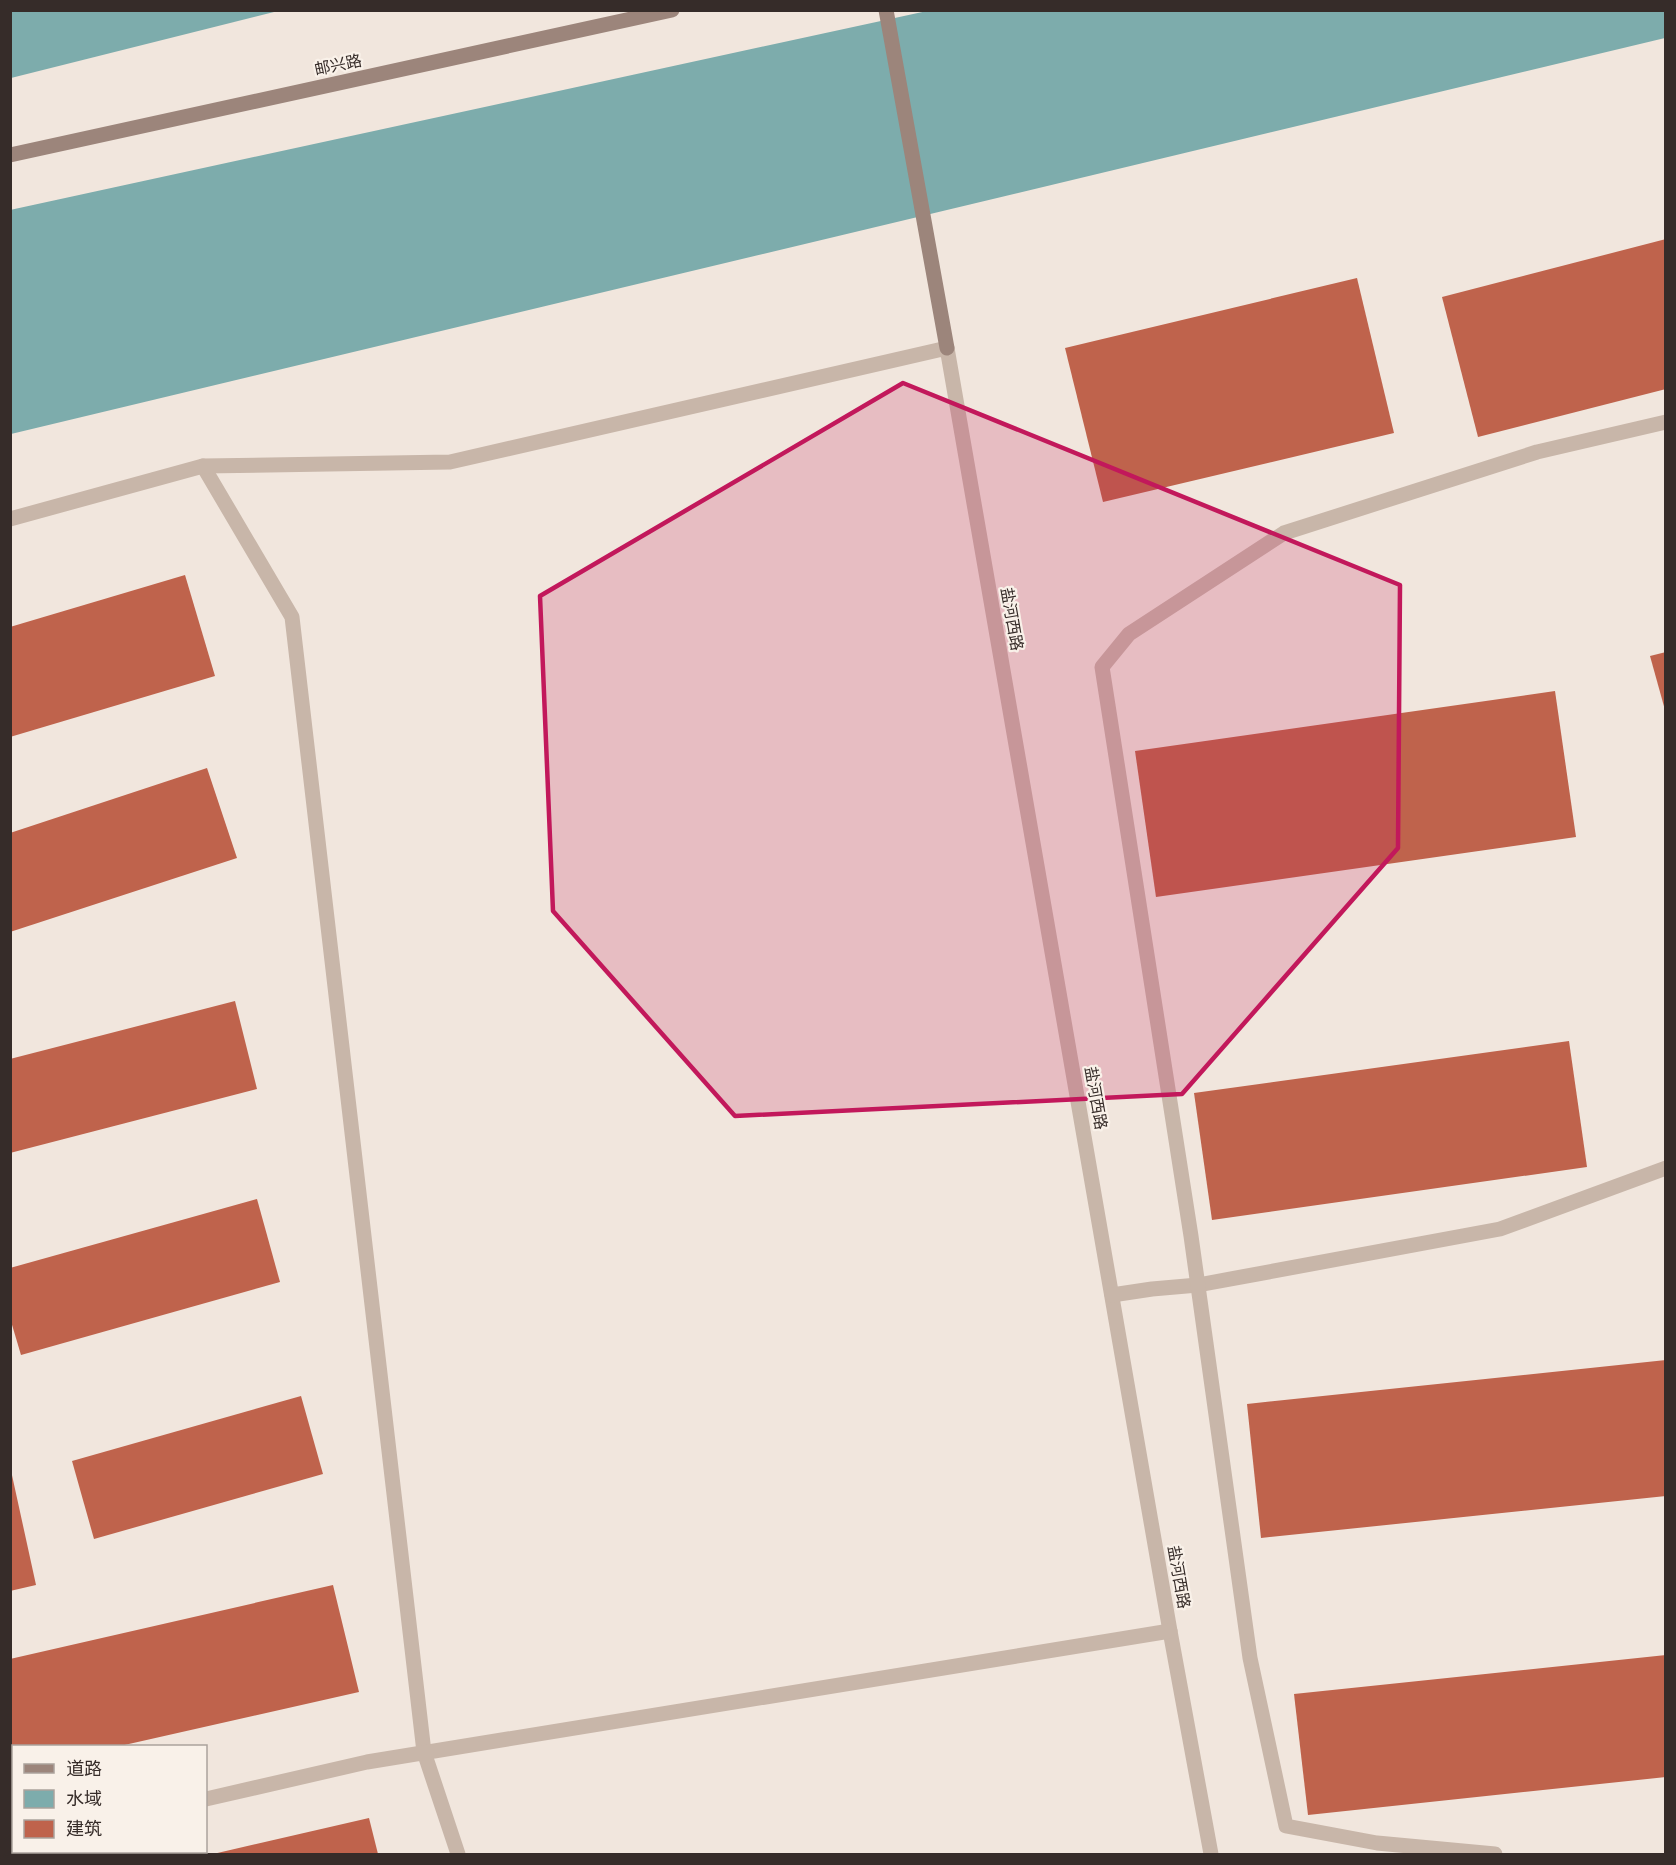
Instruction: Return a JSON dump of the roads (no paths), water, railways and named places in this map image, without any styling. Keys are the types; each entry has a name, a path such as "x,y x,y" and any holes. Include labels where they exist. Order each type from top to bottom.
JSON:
{"street":[{"name":"邮兴路","path":"10,154 672,10"},
{"path":"10,519 203,466 450,462 946,348 886,10"},
{"name":"盐河西路","path":"946,348 1211,1854"},
{"path":"1495,1854 1377,1844 1287,1826 1250,1658 1198,1286 1102,667 1129,634 1284,533 1537,452 1665,422"},
{"path":"203,466 292,617 424,1752 458,1854"},
{"path":"1112,1295 1152,1289 1198,1286 1500,1228 1665,1168"},
{"path":"207,1799 367,1762 424,1752 1170,1631"}],"water":[{"path":"11,10 278,10 278,11 11,78"},
{"path":"927,11 1665,11 1665,38 11,434 10,210"}]}
